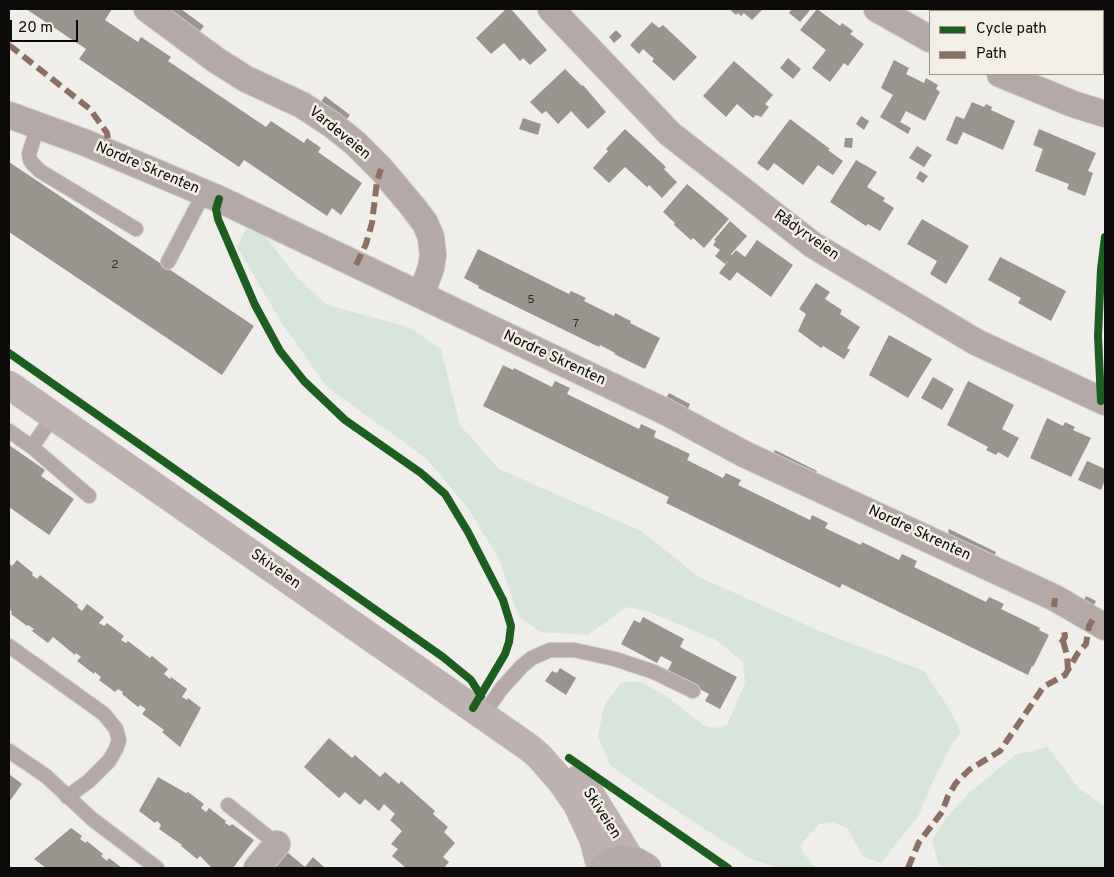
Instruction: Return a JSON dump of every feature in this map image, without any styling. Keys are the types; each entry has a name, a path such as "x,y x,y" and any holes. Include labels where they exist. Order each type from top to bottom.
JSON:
{"main road":[{"name":"Skiveien","path":"9,385 483,715 540,757 569,773 589,792 639,864"},
{"name":"Skiveien","path":"540,757 577,804 593,838 602,868"},
{"path":"602,868 614,861 639,864"}],"street":[{"name":"Vardeveien","path":"147,9 216,60 246,79 302,105 331,124 355,143 381,169 413,206 425,223 431,238 432,268 421,296"},
{"name":"Rådyrveien","path":"551,9 670,134 813,245 976,342 1105,402"},
{"path":"877,9 929,38"},
{"path":"1002,75 1063,100 1105,114"},
{"name":"Nordre Skrenten","path":"9,115 86,143 204,192 666,412 744,454 1048,594 1099,623"},
{"path":"257,868 277,844"}],"lane":[{"path":"38,125 29,154 32,164 40,171 136,230"},
{"path":"168,262 204,192"},
{"path":"32,447 53,416"},
{"path":"9,431 32,447 88,496"},
{"path":"9,646 104,714 116,730 118,740 116,750 109,761 89,781 67,797"},
{"path":"483,715 502,688 522,666 532,658 550,650 574,650 602,656 654,672 693,692"},
{"path":"9,750 46,776 92,819 157,868"},
{"path":"228,805 277,844"}],"shaded area":[{"path":"1105,9 1105,45 1104,46 1104,10 998,10"},
{"path":"246,229 264,235 297,277 327,305 409,327 441,349 460,425 499,469 641,531 699,577 822,632 924,671 950,710 961,732 952,744 933,781 918,817 882,863 863,857 848,829 833,822 819,824 801,844 802,851 815,868 780,868 751,859 610,765 598,736 604,706 621,682 641,682 668,697 703,725 716,728 727,725 745,683 743,662 716,640 650,612 626,607 588,635 540,632 519,617 499,559 467,507 427,459 327,387 281,322 237,247"},
{"path":"1048,747 1077,786 1105,807 1105,868 939,866 932,841 946,818 969,793 1015,755"}],"building":[{"path":"26,9 112,9 105,20 138,42 141,37 171,57 168,61 266,127 271,121 304,143 307,138 321,148 318,152 362,183 341,215 332,208 327,216 244,160 239,167 79,59 86,49"},
{"path":"162,9 181,9 204,26 197,35"},
{"path":"506,9 511,9 547,50 530,65 523,58 520,61 504,43 491,54 476,38"},
{"path":"729,9 763,9 752,20 744,13 741,16 738,13 736,15"},
{"path":"792,9 811,9 800,22 789,13"},
{"path":"817,9 840,26 842,23 853,31 850,34 864,44 848,66 844,63 830,82 812,68 826,50 800,30"},
{"path":"652,22 659,28 663,25 697,57 674,81 652,61 654,59 643,49 639,54 630,45"},
{"path":"616,30 622,36 614,43 609,37"},
{"path":"788,58 801,69 793,79 780,68"},
{"path":"894,60 909,68 906,74 924,83 926,78 938,85 936,89 940,92 925,121 906,111 900,122 911,128 908,134 880,117 893,95 881,88"},
{"path":"734,61 773,95 765,104 769,107 761,117 756,115 753,118 737,104 726,117 703,96"},
{"path":"565,69 583,85 606,112 588,129 571,111 558,124 546,111 542,114 530,102"},
{"path":"325,96 350,115 344,123 319,105"},
{"path":"972,102 984,107 986,104 992,107 991,110 1015,121 1003,150 963,132 957,145 946,140 956,116 964,119"},
{"path":"861,116 869,121 864,130 856,124"},
{"path":"523,118 541,124 538,135 519,129"},
{"path":"790,119 843,161 833,175 818,165 803,185 774,163 768,171 757,163"},
{"path":"625,129 666,167 664,169 677,182 662,198 649,185 647,187 625,167 609,183 593,168 608,151 606,149"},
{"path":"1039,129 1096,153 1088,171 1093,173 1085,196 1067,189 1069,184 1035,171 1043,149 1033,145"},
{"path":"845,138 853,138 852,148 844,147"},
{"path":"917,146 932,155 924,167 909,158"},
{"path":"856,160 877,172 867,187 885,198 883,201 894,208 880,231 868,224 866,226 830,202"},
{"path":"9,162 254,326 222,375 9,232"},
{"path":"920,171 928,176 923,183 916,178"},
{"path":"687,184 729,219 704,248 693,238 691,240 663,212"},
{"path":"922,219 969,246 946,284 930,274 937,261 907,244"},
{"path":"730,221 747,236 732,255 736,250 745,257 757,240 793,265 771,297 737,272 730,281 719,273 729,260 725,264 715,256 720,250 713,245 716,241 714,240"},
{"path":"478,249 569,294 571,291 586,298 584,301 614,316 615,313 660,338 645,369 600,345 599,347 478,288 479,286 464,278"},
{"path":"1000,257 1066,291 1051,321 1018,303 1021,298 988,280"},
{"path":"816,283 830,292 825,299 842,310 840,314 860,327 847,348 850,350 844,359 823,346 821,348 798,331 806,314 799,309"},
{"path":"889,335 932,359 908,398 869,375"},
{"path":"503,365 513,370 514,368 552,387 555,381 570,388 567,394 639,429 641,424 656,431 654,437 690,454 687,460 723,478 726,473 741,480 738,485 810,520 812,515 828,523 825,528 861,545 862,542 899,560 902,554 917,561 914,567 986,602 989,597 1004,604 1001,609 1040,628 1039,630 1049,635 1033,667 1028,675 842,584 840,588 666,503 669,497 483,406"},
{"path":"933,377 954,389 942,410 921,398"},
{"path":"968,381 1014,405 1002,429 1019,438 1008,458 998,452 996,455 986,450 988,447 947,425"},
{"path":"669,393 690,404 685,415 663,403"},
{"path":"1047,418 1063,426 1065,422 1075,427 1073,430 1091,438 1071,477 1030,458"},
{"path":"9,445 45,470 41,476 74,499 49,535 9,507"},
{"path":"775,450 817,471 812,480 770,459"},
{"path":"1087,461 1105,469 1105,480 1101,490 1078,480"},
{"path":"949,529 996,552 992,561 953,543 948,531"},
{"path":"17,560 33,573 32,575 37,579 40,575 78,605 77,607 82,611 87,604 104,617 99,623 104,626 107,623 124,636 121,640 126,643 128,641 150,658 152,656 168,669 164,674 187,689 182,697 187,700 188,698 201,708 180,747 162,732 164,730 142,714 146,709 140,705 138,707 122,694 123,692 118,689 115,692 99,680 101,677 77,661 81,657 76,653 75,655 53,637 48,643 32,631 34,629 11,614 12,612 9,609 9,563 12,566"},
{"path":"1086,596 1096,601 1094,605 1084,600"},
{"path":"643,617 684,639 680,647 737,677 720,709 705,701 709,694 667,672 672,662 661,656 657,663 621,644 634,620 640,623"},
{"path":"560,668 576,678 566,695 545,681 552,671 557,673"},
{"path":"329,738 352,758 355,755 380,777 385,772 399,784 401,781 435,811 433,814 448,827 444,832 455,843 443,857 449,862 444,868 406,868 392,856 398,849 391,844 402,831 390,820 395,814 384,804 379,811 365,799 360,805 345,792 339,798 304,767"},
{"path":"9,774 22,784 9,802"},
{"path":"158,777 186,793 188,792 204,804 201,808 206,812 209,808 226,821 225,823 230,826 232,824 254,840 233,868 212,868 200,856 197,859 182,845 159,829 161,825 157,821 155,823 139,811"},
{"path":"71,828 82,836 80,839 86,843 87,841 103,854 101,856 107,861 109,858 122,868 46,868 34,859"},
{"path":"287,852 305,867 313,857 325,868 272,868"}],"marked path":[{"path":"9,45 90,109 107,133 110,153"},
{"path":"356,265 366,244 372,223 377,181 381,169"},
{"path":"1054,607 1055,598"},
{"path":"908,868 919,842 942,812 948,796 956,783 969,770 1000,751 1042,689 1065,675 1078,653 1086,644 1089,626 1093,619"},
{"path":"1061,643 1065,637 1064,630"},
{"path":"1063,641 1067,655 1068,670"}],"cycle path":[{"path":"219,199 216,209 218,219 255,305 280,351 304,381 345,420 421,473 445,494 468,532 503,600 511,626 509,642 505,654 473,708"},
{"path":"1101,401 1098,336 1101,269 1105,237"},
{"path":"9,353 443,657 471,680 481,696"},
{"path":"569,758 728,868"}]}
